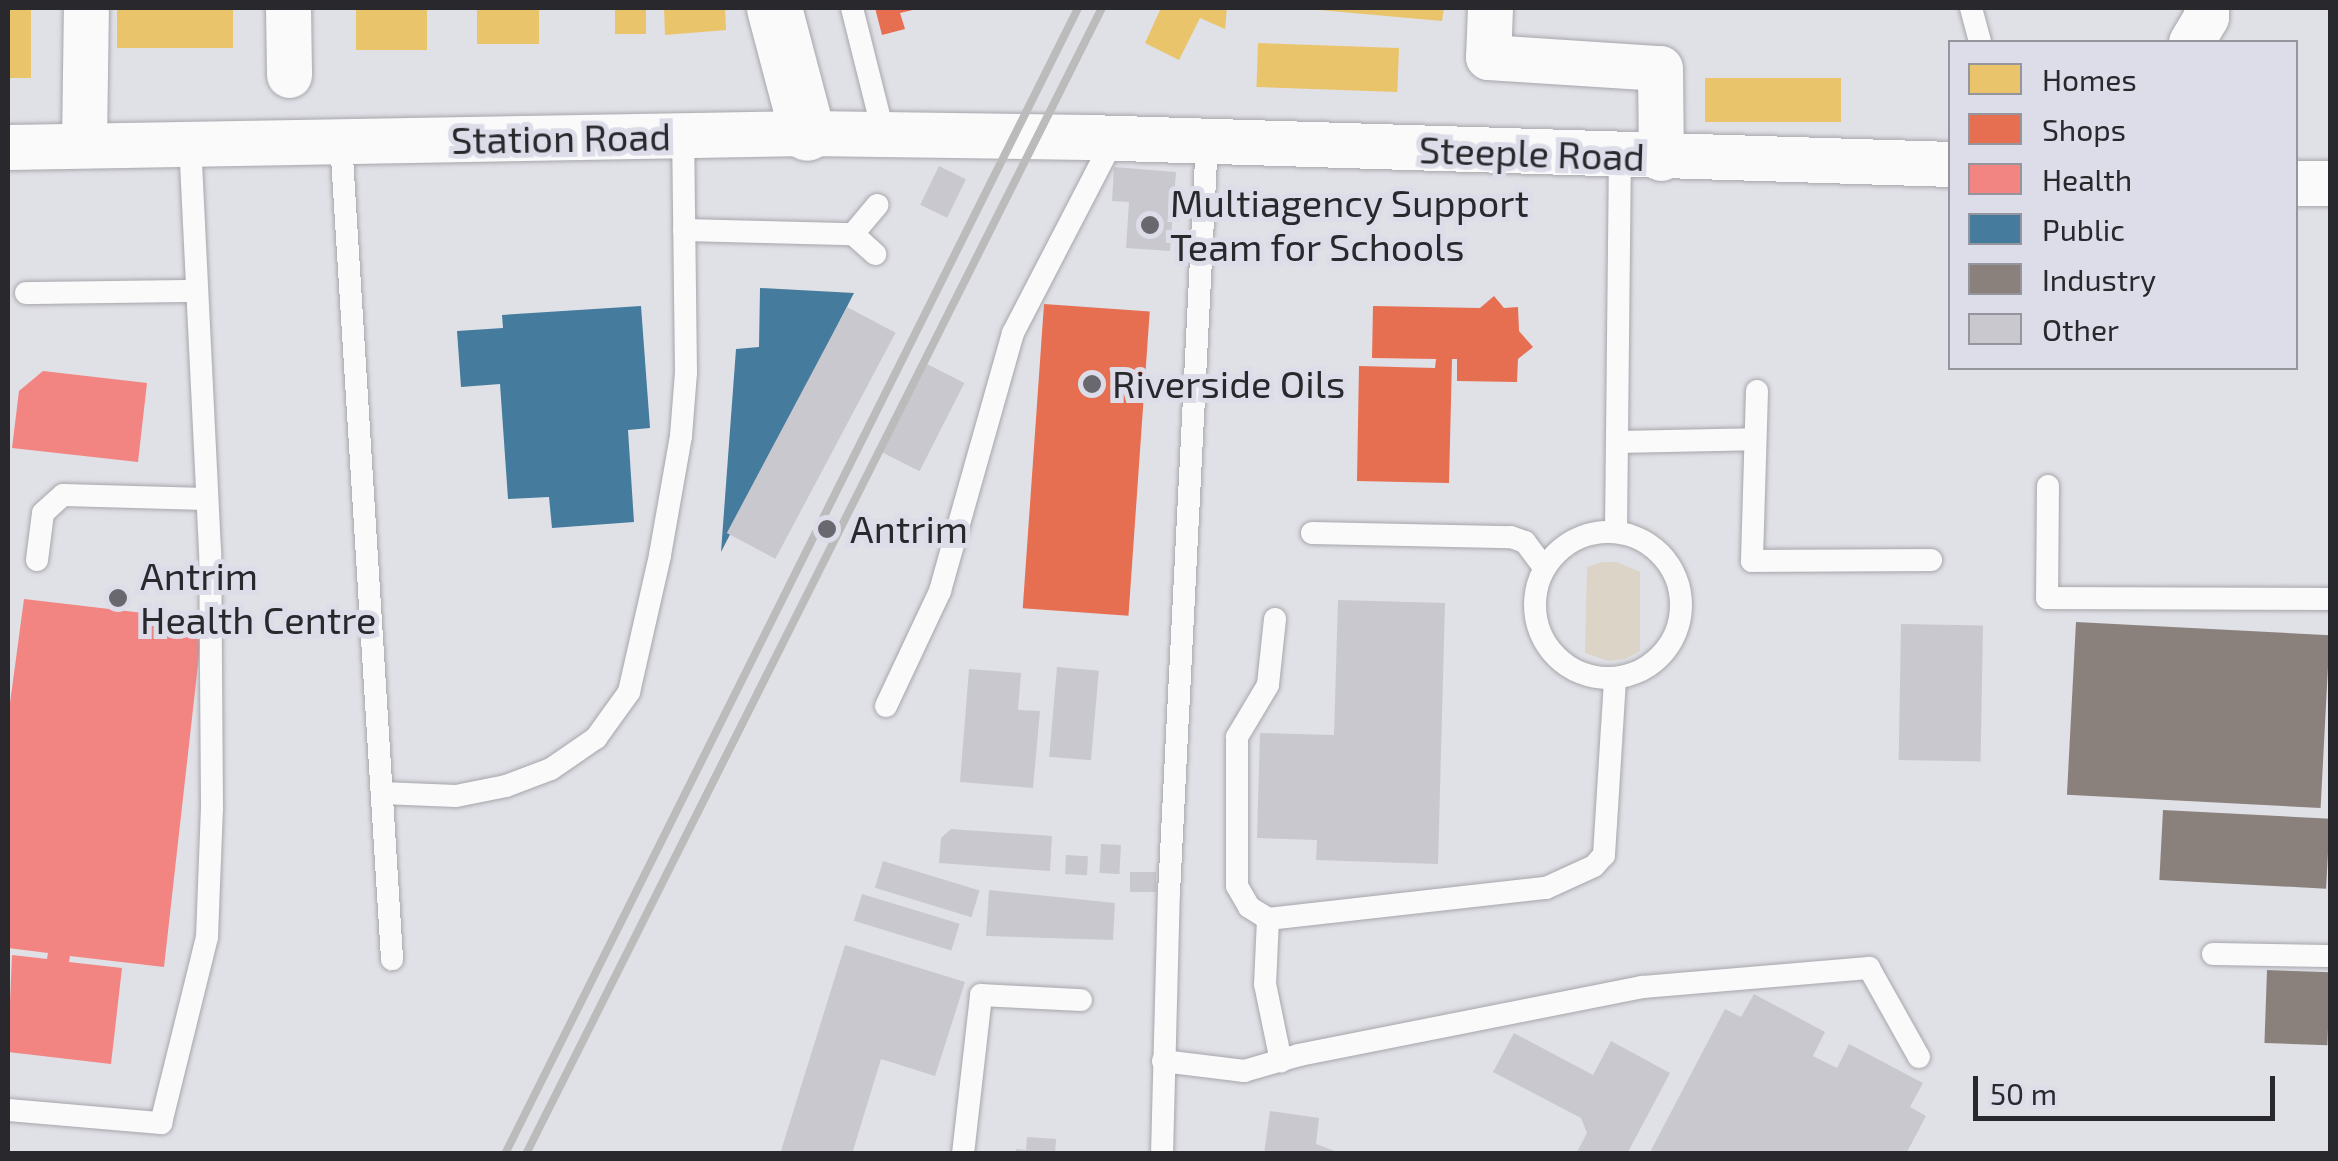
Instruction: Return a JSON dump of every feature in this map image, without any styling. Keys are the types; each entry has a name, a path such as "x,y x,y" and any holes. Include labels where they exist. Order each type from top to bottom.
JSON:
{"street":[{"path":"84,145 86,8"},
{"path":"288,8 289,75"},
{"path":"774,8 807,133"},
{"path":"1490,8 1488,57 1660,68 1640,157"},
{"path":"2192,40 2206,18 2206,8"},
{"name":"Station Road","path":"8,147 807,133 1114,138"},
{"name":"Steeple Road","path":"1114,138 1948,164"},
{"path":"2298,182 2330,183"}],"lane":[{"path":"852,8 884,135"},
{"path":"1972,8 1980,40"},
{"path":"382,793 456,796 506,786 551,769 596,738 629,692 660,556 680,436 686,372 683,136"},
{"path":"886,706 940,591 1012,333 1114,138"},
{"path":"341,141 392,958"},
{"path":"1162,1154 1163,1062 1208,141"},
{"path":"8,1110 161,1123 207,937 212,808 206,500 190,144"},
{"path":"1616,532 1617,442 1640,157"},
{"path":"853,234 878,205"},
{"path":"684,230 853,234 875,254"},
{"path":"26,294 194,291"},
{"path":"1757,391 1752,561 1930,560"},
{"path":"1617,442 1755,439"},
{"path":"2048,486 2048,598 2330,599"},
{"path":"37,560 43,513 62,495 206,500"},
{"path":"1616,532 1650,544 1668,562 1679,585 1681,611 1675,636 1660,656 1640,671 1616,678 1592,677 1571,668 1540,634 1535,600 1544,567 1559,549 1579,537 1616,532"},
{"path":"1312,533 1511,537 1524,542 1544,567"},
{"path":"1275,619 1268,685 1237,737 1237,886 1248,907 1268,919 1546,888 1594,866 1604,855 1616,678"},
{"path":"1268,919 1265,984 1281,1061"},
{"path":"2213,954 2330,956"},
{"path":"1163,1062 1244,1071 1642,987 1869,968 1920,1057"},
{"path":"963,1154 981,995 1080,1000"}],"shaded area":[{"path":"1617,562 1640,572 1640,651 1625,659 1608,661 1585,653 1587,567"}],"building: Homes":[{"path":"8,8 31,8 31,78 8,78"},
{"path":"117,8 233,8 233,48 117,48"},
{"path":"356,8 427,8 427,50 356,50"},
{"path":"477,8 539,8 539,44 477,44"},
{"path":"615,8 646,8 646,34 615,34"},
{"path":"664,8 725,8 726,30 665,35"},
{"path":"1161,8 1227,8 1225,29 1200,18 1179,60 1145,43"},
{"path":"1297,8 1444,8 1442,21"},
{"path":"1258,43 1399,48 1397,92 1256,87"},
{"path":"1705,78 1841,78 1841,122 1705,122"}],"building: Shops":[{"path":"875,8 917,9 900,13 905,29 882,35"},
{"path":"1494,296 1504,308 1518,307 1519,331 1533,347 1518,359 1517,382 1457,381 1457,359 1452,359 1449,483 1357,481 1359,366 1435,368 1436,359 1372,358 1373,306 1480,308"},
{"path":"1044,304 1150,311 1128,616 1023,608"}],"building: Health":[{"path":"43,371 147,383 138,462 12,448 19,391"},
{"path":"24,599 203,620 164,967 70,956 69,962 122,968 111,1064 8,1052 12,955 47,959 48,953 8,948 8,718"}],"building: Public":[{"path":"760,288 854,293 721,552 736,349 759,347"},
{"path":"641,306 650,428 628,430 634,522 552,528 549,497 508,499 500,384 461,387 457,331 503,328 502,315"}],"building: Industry":[{"path":"2076,622 2330,635 2321,808 2067,795"},
{"path":"2163,810 2330,819 2326,889 2159,880"},
{"path":"2267,970 2330,972 2327,1045 2264,1043"}],"building: Other":[{"path":"939,166 966,179 947,218 920,205"},
{"name":"Multiagency Support Team for Schools","path":"1114,167 1176,172 1170,251 1126,248 1129,202 1112,201"},
{"path":"847,307 896,333 775,559 727,533"},
{"path":"927,364 964,383 919,471 882,452"},
{"path":"1338,600 1445,603 1438,864 1316,860 1317,840 1257,838 1260,733 1334,735"},
{"path":"1901,624 1983,625 1981,761 1899,760"},
{"path":"1057,667 1099,671 1091,760 1049,757"},
{"path":"969,669 1021,673 1018,710 1040,711 1033,788 960,782"},
{"path":"951,829 1052,836 1050,871 939,863 941,838"},
{"path":"1101,844 1121,845 1119,874 1099,873"},
{"path":"1066,855 1088,856 1087,875 1065,874"},
{"path":"883,861 980,891 971,917 875,888"},
{"path":"1130,872 1156,872 1156,892 1130,892"},
{"path":"989,890 1115,903 1113,940 986,936"},
{"path":"862,894 960,924 951,951 854,921"},
{"path":"845,945 965,982 935,1076 881,1059 852,1154 780,1154"},
{"path":"1754,994 1825,1032 1813,1056 1837,1068 1849,1044 1923,1083 1910,1107 1926,1116 1906,1154 1649,1154 1725,1009 1741,1017"},
{"path":"1514,1033 1593,1075 1611,1041 1670,1073 1627,1154 1576,1154 1587,1133 1581,1118 1493,1072"},
{"path":"1270,1111 1319,1118 1316,1144 1343,1154 1264,1154"},
{"path":"1027,1137 1056,1139 1055,1154 1016,1154 1016,1149 1026,1150"}],"railway":[{"path":"505,1154 1078,8"},
{"path":"526,1154 1102,8"}],"place":[{"name":"Multiagency Support Team for Schools","path":"1150,225"},
{"name":"Riverside Oils","path":"1092,384"},
{"name":"Antrim","path":"827,529"},
{"name":"Antrim Health Centre","path":"118,598"}]}
